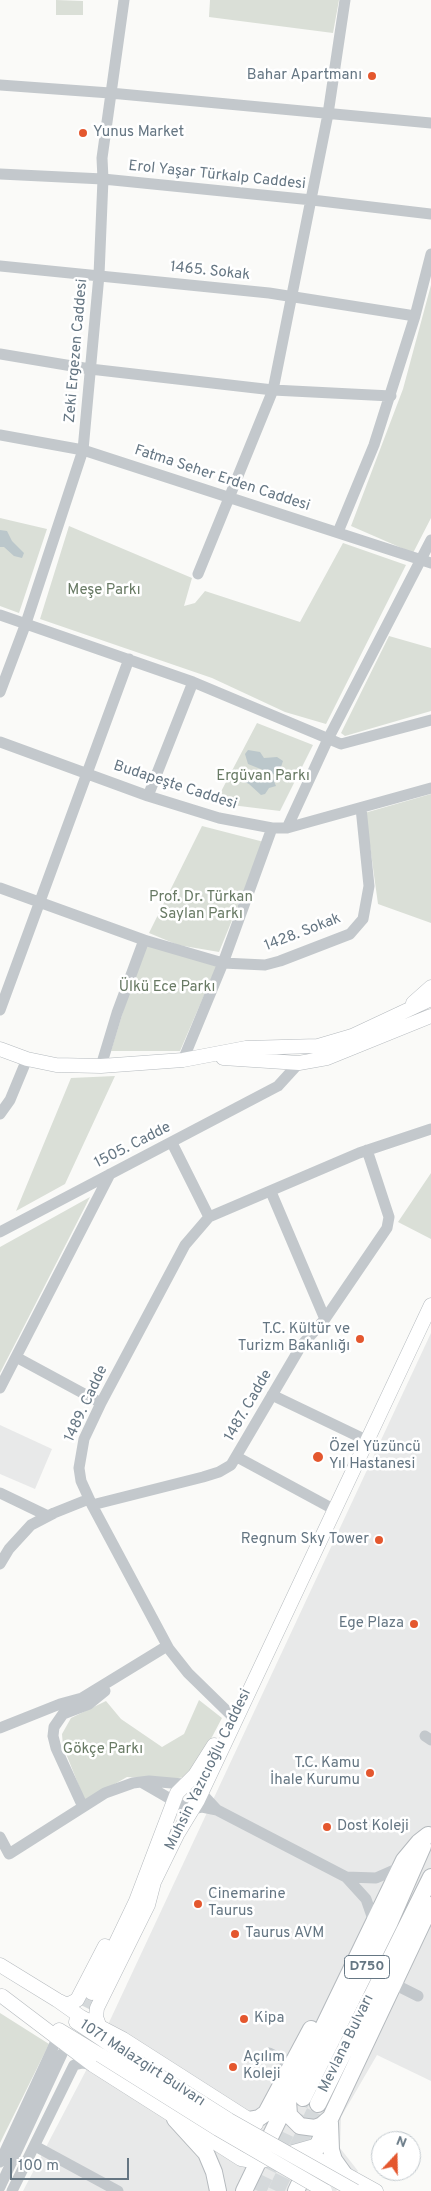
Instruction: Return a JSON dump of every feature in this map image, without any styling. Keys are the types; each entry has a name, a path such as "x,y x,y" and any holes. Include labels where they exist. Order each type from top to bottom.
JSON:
{"highway":[{"path":"330,2118 315,2128 300,2126 292,2119 303,2100 337,2000 374,1922 401,1867 413,1848 430,1832"},
{"name":"Mevlana Bulvarı","path":"303,2100 389,1924 430,1832"},
{"name":"Mevlana Bulvarı","path":"303,2100 431,1877"},
{"path":"297,2190 431,1905"},
{"path":"247,2185 258,2162 259,2118 266,2113 291,2064 320,2015 337,2000"},
{"path":"258,2124 303,2100"},
{"path":"330,2118 331,2150 334,2160 344,2174"},
{"path":"176,2119 206,2153 214,2172 218,2191"},
{"path":"258,2124 278,2138 283,2157 297,2190"}],"main road":[{"path":"400,1014 431,987"},
{"path":"0,1049 27,1059 56,1065 101,1066 183,1060 246,1048 318,1046 352,1036 431,999"},
{"path":"209,1056 278,1063 299,1063 327,1058 431,1016"},
{"path":"296,1046 299,1063"},
{"path":"278,1047 278,1063"},
{"name":"Muhsin Yazıcıoğlu Caddesi","path":"91,1996 148,1906 148,1880 177,1793 199,1770 234,1714 264,1658 431,1306"},
{"name":"Muhsin Yazıcıoğlu Caddesi","path":"91,1996 136,1901 192,1809 234,1714"},
{"name":"Muhsin Yazıcıoğlu Caddesi","path":"99,2025 91,1996 130,1896 148,1880"},
{"name":"1071 Malazgirt Bulvarı","path":"0,1967 57,2000 80,2017 99,2025 258,2124"},
{"name":"1071 Malazgirt Bulvarı","path":"0,1967 106,2042 229,2120 366,2190"},
{"name":"1071 Malazgirt Bulvarı","path":"1,1996 57,2039 325,2191"},
{"name":"1071 Malazgirt Bulvarı","path":"1,1996 97,2060 176,2119 241,2159 258,2162"},
{"path":"57,2000 67,2005 91,1996"},
{"path":"218,2145 228,2142 237,2133 239,2124 258,2124"},
{"path":"258,2162 315,2151 366,2190"},
{"path":"247,2185 258,2169 283,2157"},
{"path":"325,2191 332,2177 344,2174"}],"street":[{"name":"Zeki Ergezen Caddesi","path":"0,692 26,623 83,450 99,275 103,180 102,158 110,93 118,55 124,0"},
{"path":"198,574 273,390 290,297 312,200 328,114 344,0"},
{"path":"0,85 110,93 431,124"},
{"name":"Erol Yaşar Türkalp Caddesi","path":"0,174 103,180 312,200 431,214"},
{"path":"338,532 368,461 391,396 431,254"},
{"name":"1465. Sokak","path":"0,266 99,275 290,297 415,316"},
{"path":"0,354 90,368 273,390 391,396"},
{"name":"Fatma Seher Erden Caddesi","path":"0,436 83,450 230,496 426,562"},
{"path":"287,828 328,739 426,562 431,540"},
{"path":"0,615 193,682 341,744 431,720"},
{"path":"0,1010 129,659"},
{"path":"148,796 193,682"},
{"name":"Budapeşte Caddesi","path":"0,742 87,772 148,796 219,818 272,828 287,828 431,788"},
{"name":"1428. Sokak","path":"0,888 144,940 223,963 265,965 350,934 363,919 369,886 361,808"},
{"path":"183,1060 223,963 272,828"},
{"path":"101,1066 116,1013 144,940"},
{"path":"0,1114 10,1100 27,1059"},
{"path":"278,1063 278,1086"},
{"name":"1505. Cadde","path":"0,1232 278,1086 299,1063"},
{"path":"172,1143 209,1217 367,1150 431,1129"},
{"name":"1487. Cadde","path":"48,1516 90,1502 219,1472 231,1465 301,1346 325,1319 387,1228 389,1217 367,1150"},
{"path":"0,1388 110,1174"},
{"path":"271,1192 325,1319"},
{"name":"1489. Cadde","path":"209,1217 185,1245 101,1404 84,1439 80,1453 79,1468 81,1482 90,1502 168,1646 181,1666 234,1714"},
{"path":"16,1358 101,1404"},
{"path":"272,1394 368,1442"},
{"path":"237,1457 335,1510"},
{"path":"0,1493 48,1516"},
{"path":"0,1564 9,1548 31,1525 48,1516"},
{"path":"0,1728 60,1704 82,1698 168,1646"},
{"path":"83,1807 56,1748 53,1736 54,1727 63,1714 89,1704 104,1693 111,1682"},
{"path":"141,1782 180,1805 192,1809 202,1807 217,1810 346,1877 366,1899 374,1922"},
{"path":"0,1836 9,1854 115,1788 141,1782 194,1784 217,1810"},
{"path":"346,1877 376,1878 401,1867"},
{"path":"394,1984 418,1996"},
{"path":"0,2162 57,2039"},
{"path":"0,2187 62,2054"},
{"path":"269,2054 291,2064"},
{"path":"12,2191 74,2065 97,2060"},
{"path":"35,2146 118,2191"},
{"path":"366,2190 384,2191"}],"shaded area":[{"path":"0,530 7,531 12,541 24,553 22,558 14,556 4,547 0,547"},
{"path":"248,750 260,752 264,758 277,757 283,761 278,776 248,764 245,754"},
{"path":"249,772 261,778 273,779 276,786 269,788 265,794 261,795 249,784 236,778 239,773"},
{"path":"431,1333 431,2081 377,2055 341,2117 340,2148 358,2171 336,2191 23,2191 91,2061"},
{"path":"0,1425 52,1449 35,1489 0,1474"}],"green space":[{"path":"56,0 83,1 83,15 56,15"},
{"path":"210,0 339,0 333,33 209,17"},
{"path":"431,285 431,518 413,553 351,526 403,389"},
{"path":"0,518 47,529 19,613 0,606"},
{"name":"Meşe Parkı","path":"69,526 192,578 184,606 195,603 205,591 300,622 343,543 406,565 326,724 285,712 212,678 40,619"},
{"path":"389,636 431,648 431,711 345,736 341,733"},
{"name":"Ergüvan Parkı","path":"257,723 313,745 280,811 215,803"},
{"path":"431,794 431,923 378,904 370,846 361,814"},
{"name":"Prof. Dr. Türkan Saylan Parkı","path":"202,826 264,842 219,952 178,945 149,933"},
{"name":"Ülkü Ece Parkı","path":"144,943 218,963 180,1051 111,1051"},
{"path":"115,1076 65,1184 16,1211 71,1078"},
{"path":"431,1173 431,1239 398,1222"},
{"path":"90,1197 17,1340 0,1373 0,1247"},
{"name":"Gökçe Parkı","path":"199,1700 222,1718 193,1773 188,1777 168,1779 127,1777 85,1801 63,1746 62,1734 71,1718 106,1701 121,1719 162,1747 184,1734"},
{"path":"0,2013 49,2044 0,2143"}],"tunnel":[{"path":"76,2026 92,1993"},
{"path":"258,2191 303,2098"},
{"path":"276,2191 318,2104"}],"place":[{"name":"Bahar Apartmanı","path":"372,76"},
{"name":"Yunus Market","path":"83,133"},
{"name":"T.C. Kültür ve Turizm Bakanlığı","path":"360,1339"},
{"name":"Özel Yüzüncü Yıl Hastanesi","path":"318,1457"},
{"name":"Regnum Sky Tower","path":"379,1540"},
{"name":"Ege Plaza","path":"414,1624"},
{"name":"T.C. Kamu İhale Kurumu","path":"370,1773"},
{"name":"Dost Koleji","path":"327,1827"},
{"name":"Cinemarine Taurus","path":"198,1904"},
{"name":"Taurus AVM","path":"235,1934"},
{"name":"Kipa","path":"244,2019"},
{"name":"Açılım Koleji","path":"233,2067"}]}
